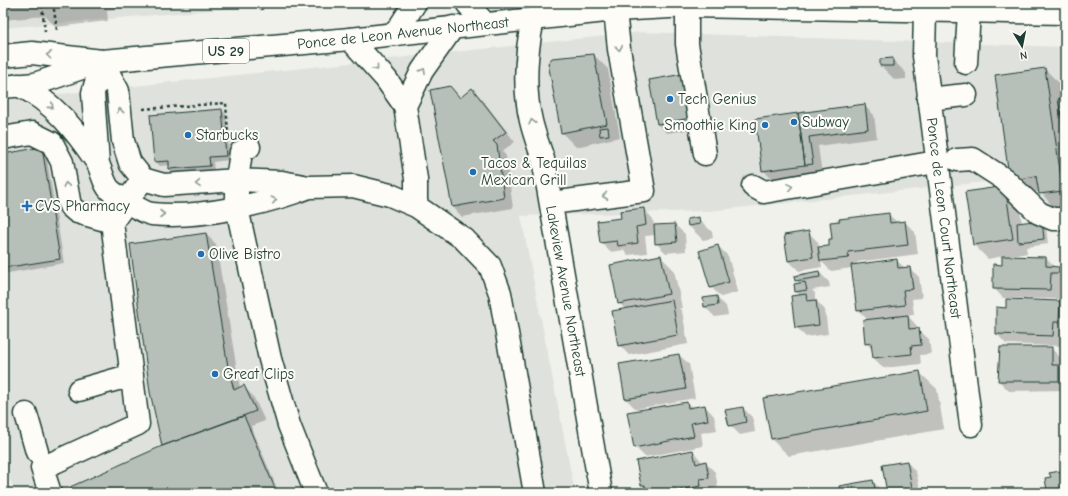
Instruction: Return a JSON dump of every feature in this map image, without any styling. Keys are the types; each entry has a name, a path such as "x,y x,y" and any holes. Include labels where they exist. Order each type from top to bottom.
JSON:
{"main road":[{"path":"395,34 414,3"},
{"path":"467,3 485,24"},
{"path":"688,4 686,44 704,154"},
{"name":"Ponce de Leon Avenue Northeast","path":"3,56 32,53 102,61 350,39 615,10 688,4 867,6 925,11 969,11 1007,7 1065,13"},
{"path":"551,203 644,191 619,49 615,10"},
{"name":"Ponce de Leon Court Northeast","path":"925,11 924,56 928,99 947,161 971,425"},
{"path":"966,63 969,11"},
{"name":"Lakeview Avenue Northeast","path":"533,19 527,49 527,80 531,120 543,159 601,493"},
{"path":"405,106 422,71 453,27"},
{"path":"350,39 386,79 405,106 416,179 416,206"},
{"path":"98,164 92,93 102,61"},
{"path":"102,61 118,91 123,141 130,163 143,179 164,185 237,180 282,182 309,187 353,186 390,195 416,206 464,239 490,266 500,293 535,493"},
{"name":"Ponce de Leon Avenue Northeast","path":"10,86 35,84 102,61"},
{"path":"10,86 36,93 61,114 98,164 109,189 150,214 190,214 237,208 282,198 309,187"},
{"path":"928,99 966,95"},
{"path":"3,138 32,133 52,143 62,162 70,206 77,212 112,222"},
{"path":"238,144 241,152 237,180 237,208 270,359 289,425 316,493"},
{"path":"753,186 764,192 887,170 947,161 973,159 1004,179 1040,213 1053,218 1065,219"},
{"path":"50,493 42,468 138,424 112,222 143,179"},
{"path":"79,390 132,375"},
{"path":"26,414 37,452"}],"path":[{"path":"261,3 262,10"},
{"path":"45,32 42,6 53,4 56,30"},
{"path":"142,104 143,110 226,103 238,144"}],"shaded area":[{"path":"3,3 297,3 3,28"},
{"path":"642,32 1065,47 1065,221 995,181 709,211 521,216 575,493 15,493 3,461 3,100"}],"building":[{"path":"594,54 607,124 561,133 548,63 552,58"},
{"path":"893,58 893,66 880,66 880,59"},
{"path":"1045,68 1063,191 1039,194 1036,176 1019,179 1008,169 995,75"},
{"name":"Tech Genius","path":"683,74 691,118 657,124 649,80"},
{"name":"Tacos & Tequilas Mexican Grill","path":"450,86 460,98 472,88 506,132 493,141 497,145 504,198 452,207 430,90"},
{"path":"1065,98 1065,139 1058,99"},
{"path":"865,104 868,129 809,137 813,164 805,165 798,113"},
{"name":"Starbucks","path":"222,109 226,156 209,157 210,166 169,169 169,161 154,162 150,115"},
{"path":"798,113 805,165 762,171 755,119"},
{"path":"608,127 609,135 600,136 599,128"},
{"name":"CVS Pharmacy","path":"42,147 60,259 3,268 3,154"},
{"path":"1005,186 1013,239 973,245 965,192"},
{"path":"644,208 646,225 636,227 638,243 618,246 617,241 600,243 597,221 621,218 620,211"},
{"path":"889,213 890,223 905,221 908,245 848,252 849,258 820,261 818,247 829,246 829,239 832,239 830,222 840,221 839,219"},
{"path":"699,217 700,224 688,226 687,219"},
{"path":"1042,220 1044,239 1018,242 1017,223"},
{"path":"675,224 677,242 655,244 654,225"},
{"path":"809,231 813,257 788,261 784,235"},
{"path":"206,233 228,367 234,390 244,385 256,411 162,446 150,392 130,244"},
{"path":"718,245 729,282 710,288 699,251"},
{"path":"661,255 669,294 618,304 610,265"},
{"path":"1002,256 1046,257 1046,266 1059,267 1059,273 1051,273 1050,290 993,289 993,264 1002,265"},
{"path":"897,259 898,268 910,267 913,289 903,290 905,305 857,311 851,265"},
{"path":"819,271 820,277 795,281 794,276"},
{"path":"805,282 807,290 795,292 794,284"},
{"path":"806,294 807,301 816,300 819,325 795,328 791,296"},
{"path":"717,296 718,305 704,307 703,298"},
{"path":"1006,299 1060,301 1059,322 1054,322 1053,336 996,334 996,307 1006,308"},
{"path":"672,300 678,335 618,346 612,311"},
{"path":"908,315 909,329 919,328 921,345 911,346 912,354 873,358 871,343 865,344 863,320"},
{"path":"1000,347 1052,347 1052,365 1059,365 1059,381 998,381"},
{"path":"679,354 686,389 625,399 619,364"},
{"path":"920,371 927,411 771,439 763,398"},
{"path":"687,402 688,408 705,405 708,420 691,423 694,436 634,448 627,412"},
{"path":"743,407 746,422 729,426 725,410"},
{"path":"244,416 277,493 71,493 70,487 162,446"},
{"path":"693,450 696,464 706,461 709,478 700,479 701,486 662,493 646,493 645,485 641,485 636,461"},
{"path":"907,461 913,493 887,493 882,465"},
{"path":"1060,471 1063,488 1047,491 1045,478 1051,477 1049,473"},
{"path":"873,480 876,493 840,493 839,486"}],"place":[{"name":"Tech Genius","path":"670,99"},
{"name":"Subway","path":"794,122"},
{"name":"Smoothie King","path":"765,125"},
{"name":"Starbucks","path":"188,135"},
{"name":"Tacos & Tequilas Mexican Grill","path":"473,172"},
{"name":"CVS Pharmacy","path":"27,206"},
{"name":"Olive Bistro","path":"201,254"},
{"name":"Great Clips","path":"215,374"}]}
